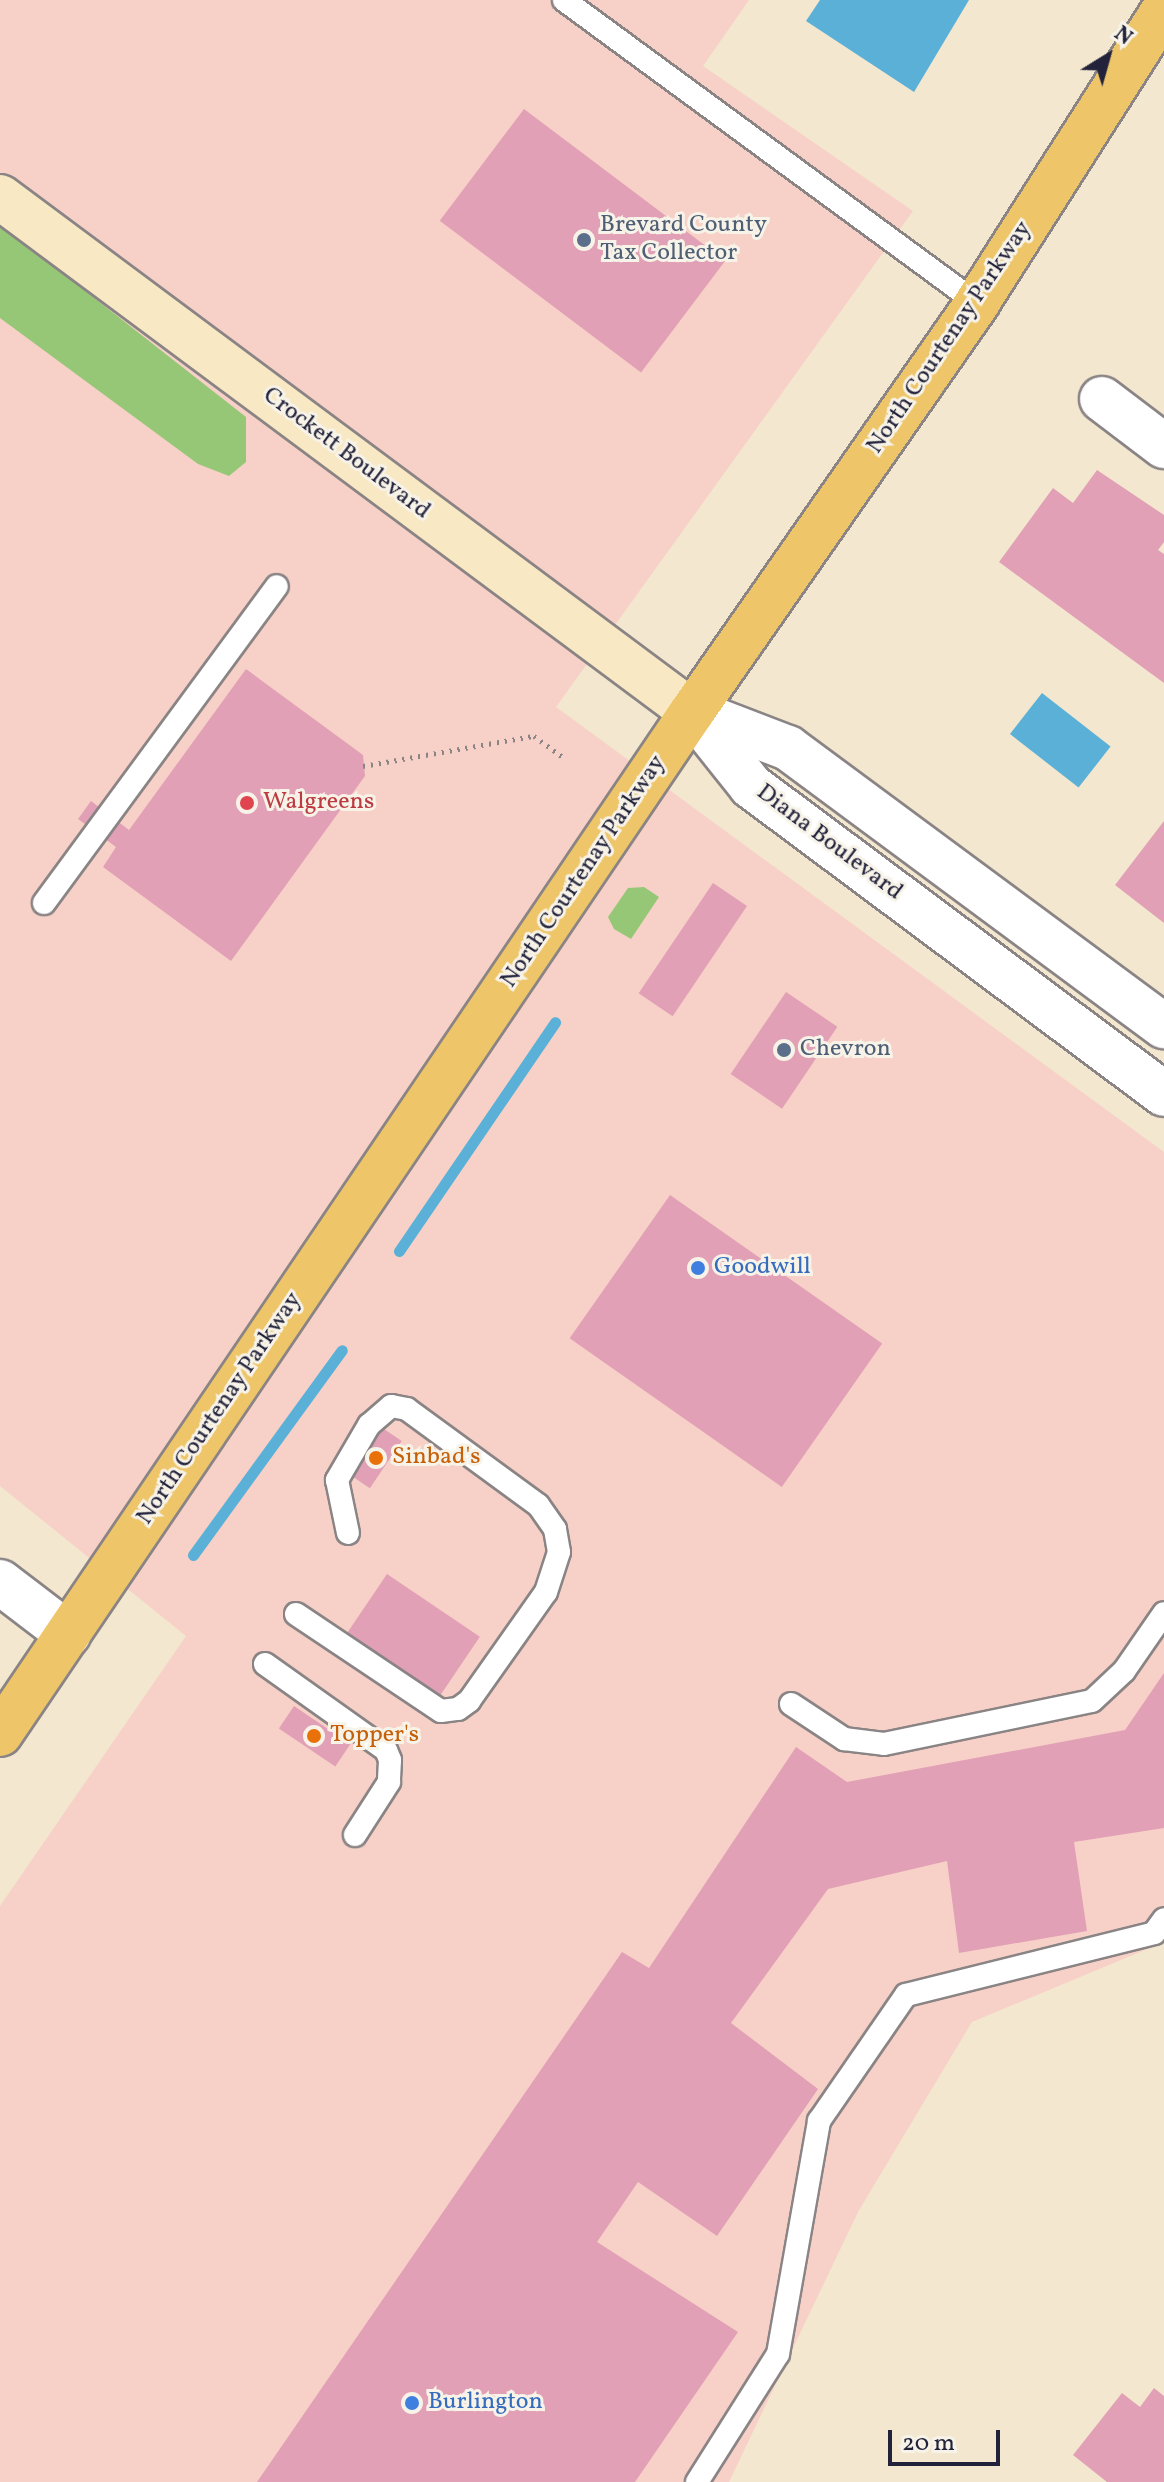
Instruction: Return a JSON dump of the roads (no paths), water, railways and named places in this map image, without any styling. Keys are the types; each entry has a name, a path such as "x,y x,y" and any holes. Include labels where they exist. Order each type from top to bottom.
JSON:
{"main road":[{"name":"North Courtenay Parkway","path":"0,1734 692,712 977,303 1164,9"}],"street":[{"name":"Crockett Boulevard","path":"0,197 692,712"},
{"path":"1102,399 1164,446"},
{"path":"692,712 788,748 1164,1026"},
{"name":"Diana Boulevard","path":"692,712 751,786 1164,1094"},
{"path":"961,943 993,899"},
{"path":"0,1582 68,1634"}],"lane":[{"path":"564,0 977,303"},
{"path":"44,903 277,586"},
{"path":"296,1614 441,1711 458,1709 469,1701 546,1592 559,1552 555,1529 538,1505 407,1409 391,1406 369,1425 337,1480 348,1533"},
{"path":"791,1704 844,1739 884,1744 1092,1701 1124,1671 1164,1613"},
{"path":"265,1664 386,1750 390,1760 389,1782 355,1835"},
{"path":"697,2482 778,2354 819,2121 906,1995 1154,1933 1164,1919"}],"water":[{"path":"820,0 969,0 914,92 806,21"},
{"path":"1042,693 1111,747 1079,788 1010,734"}],"waterway":[{"path":"399,1251 555,1022"},
{"path":"193,1555 342,1350"}],"place":[{"name":"Brevard County Tax Collector","path":"584,240"},
{"name":"Walgreens","path":"247,803"},
{"name":"Chevron","path":"784,1050"},
{"name":"Goodwill","path":"698,1268"},
{"name":"Sinbad's","path":"376,1458"},
{"name":"Topper's","path":"314,1736"},
{"name":"Burlington","path":"412,2403"}]}
